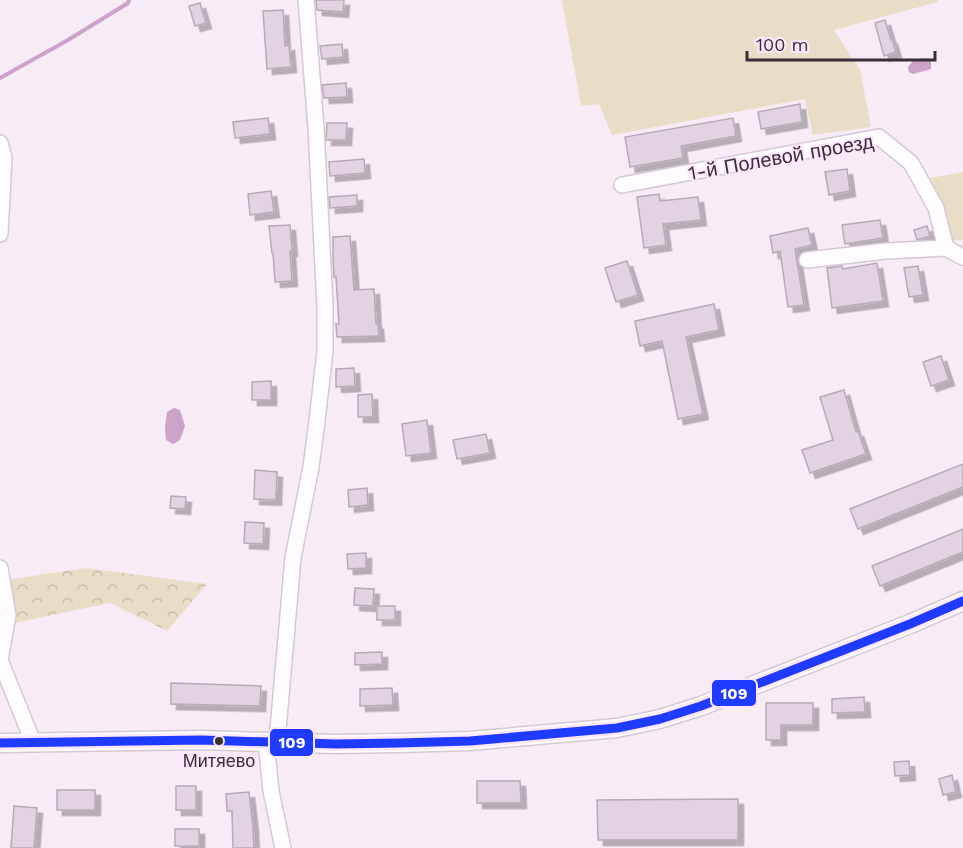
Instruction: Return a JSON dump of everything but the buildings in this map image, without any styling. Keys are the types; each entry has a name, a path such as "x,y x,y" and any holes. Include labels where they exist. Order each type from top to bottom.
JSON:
{"street":[{"path":"283,848 267,751 278,741 294,558 312,455 324,351 325,307 316,127 306,0"},
{"name":"1-й Полевой проезд","path":"622,184 879,137 911,163 936,208 946,248"},
{"path":"0,143 4,158 0,234"},
{"path":"807,260 886,251 946,248 963,257"},
{"path":"0,568 8,615 0,660 33,742"},
{"path":"0,743 190,740 336,744 470,741 588,732 667,717 701,706 963,601"}],"green space":[{"path":"562,0 938,0 938,2 834,30 860,70 871,127 813,135 805,99 612,135 599,104 581,106"},
{"path":"963,172 963,240 950,241 925,179"},
{"path":"86,568 207,584 167,631 110,603 0,626 0,581"}],"shaded area":[{"path":"922,58 931,59 931,69 913,74 909,72 908,67 913,61"},
{"path":"174,408 180,410 185,426 180,440 173,444 166,440 165,428 167,412"}],"waterway":[{"path":"0,78 68,40 128,3 129,0"}],"transit line":[{"name":"109","path":"0,743 201,740 336,744 398,743 470,741 617,728 660,719 701,706 963,601"}],"place":[{"name":"Митяево","path":"219,741"}]}
